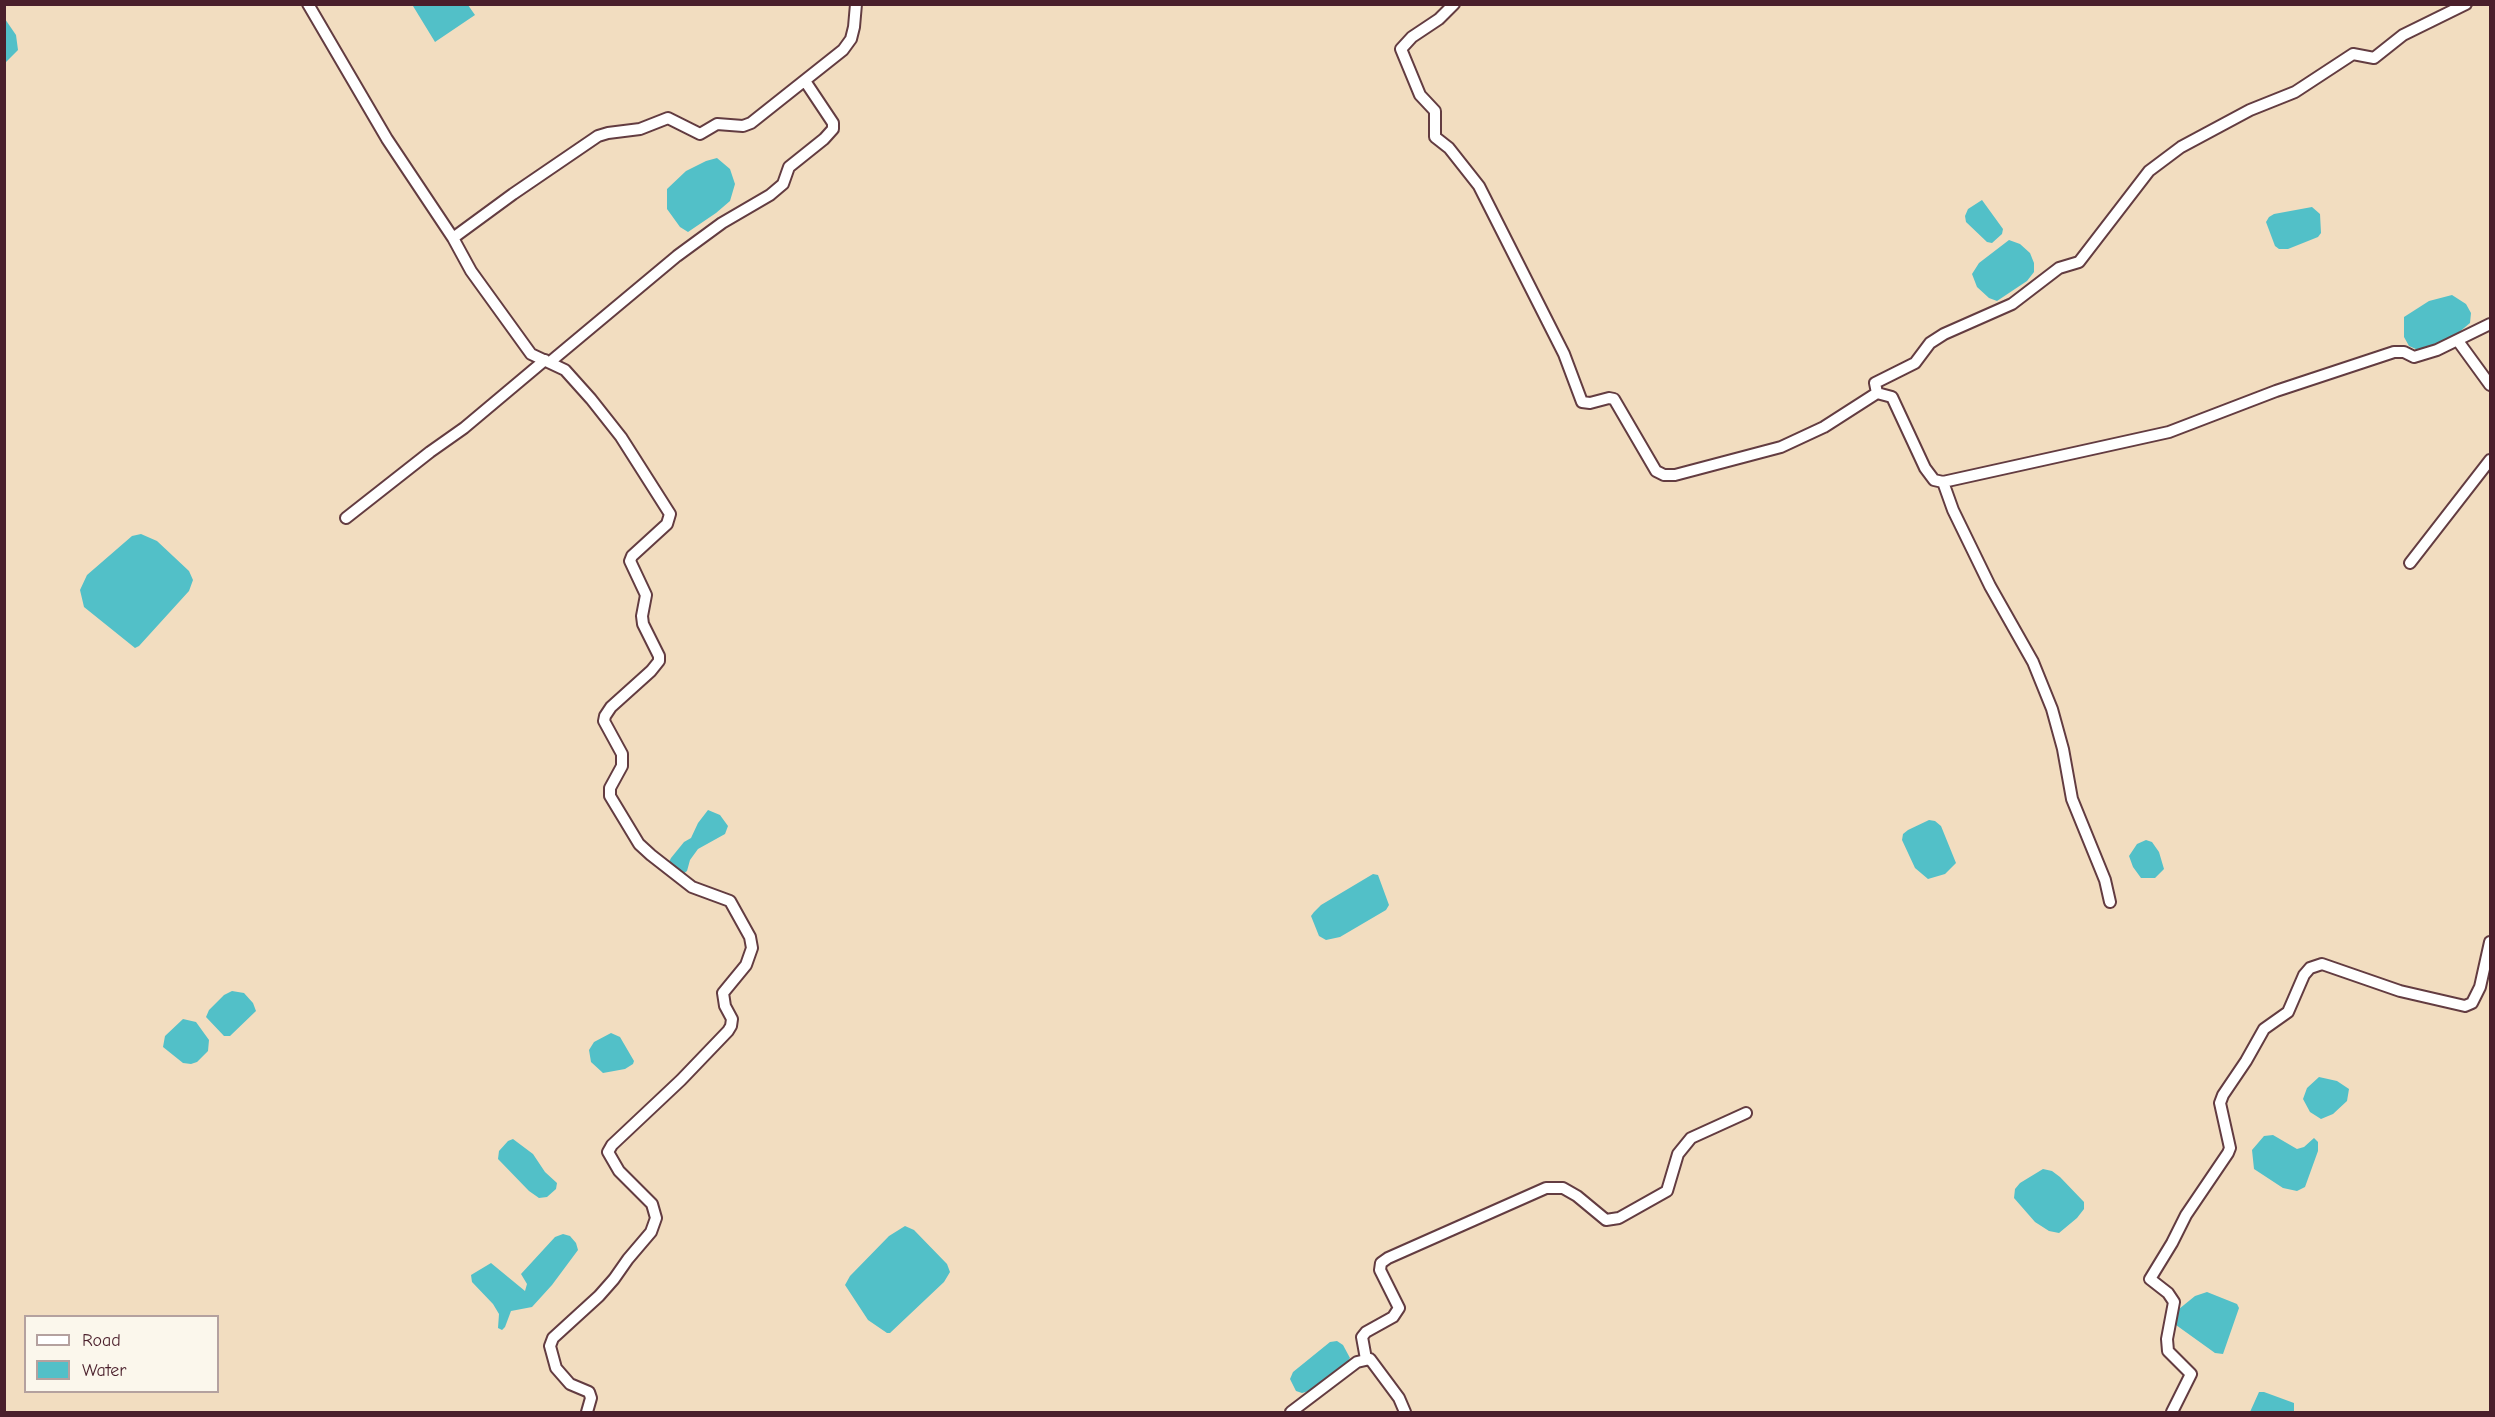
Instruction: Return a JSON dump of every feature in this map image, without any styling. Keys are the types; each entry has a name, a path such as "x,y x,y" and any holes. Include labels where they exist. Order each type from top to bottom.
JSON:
{"street":[{"path":"308,4 374,118 453,238 471,271 531,354 565,370 621,437 670,514 667,524 632,556 630,561 646,595 642,616 643,624 659,656 657,665 611,707 605,716 604,721 622,754 622,766 610,788 610,796 639,844 651,855 692,887 730,901 750,938 752,948 746,965 723,993 725,1006 732,1019 731,1026 681,1080 612,1144 608,1152 619,1171 652,1204 656,1218 651,1232 614,1279 553,1338 550,1346 556,1368 570,1384 589,1392 591,1398 587,1413"},
{"path":"453,238 598,136 640,129 669,118 700,134 717,124 743,126 843,50 851,39 856,4"},
{"path":"1454,4 1439,19 1412,37 1401,49 1420,95 1435,111 1435,137 1449,148 1479,186 1564,354 1581,402 1590,403 1609,398 1614,399 1656,471 1664,475 1675,475 1781,447 1824,427 1878,393 1892,397 1925,468 1935,480 1943,482 2169,432 2276,391 2394,352 2404,352 2414,357 2458,341 2490,324"},
{"path":"1878,393 1875,383 1915,363 1930,343 1944,334 2012,304 2060,268 2079,262 2149,171 2173,153 2250,110 2295,92 2353,54 2374,58 2403,35 2466,4"},
{"path":"346,518 547,361 569,348 640,285 677,256 783,184 789,168 825,140 833,129 833,123 805,81"},
{"path":"2458,341 2490,385"},
{"path":"2410,563 2490,460"},
{"path":"1943,482 1953,510 1990,586 2033,662 2052,709 2063,749 2072,799 2105,880 2110,902"},
{"path":"2172,1413 2191,1374 2168,1352 2167,1339 2174,1302 2168,1293 2150,1279 2186,1215 2228,1153 2230,1148 2220,1103 2264,1029 2288,1012 2304,975 2310,968 2322,964 2400,992 2465,1006 2472,1003 2480,987 2490,942"},
{"path":"1366,1359 1362,1337 1366,1332 1393,1317 1399,1308 1380,1270 1381,1263 1388,1258 1546,1188 1563,1188 1606,1220 1619,1218 1667,1191 1678,1154 1691,1138 1746,1113"},
{"path":"1291,1413 1357,1362 1366,1359 1375,1362 1400,1398 1405,1413"}],"water":[{"path":"415,4 468,5 475,15 435,42 413,6"},
{"path":"5,19 16,35 18,50 5,63"},
{"path":"717,158 730,169 735,184 730,201 688,232 680,227 667,209 667,189 686,171"},
{"path":"1982,200 2003,229 2002,234 1992,243 1987,242 1966,222 1965,216 1968,209"},
{"path":"2312,207 2320,214 2321,233 2318,237 2288,249 2279,249 2275,246 2266,222 2269,217"},
{"path":"2009,240 2020,244 2030,253 2034,263 2034,272 2027,281 1997,301 1989,298 1977,287 1972,274 1979,263"},
{"path":"2452,295 2466,304 2471,313 2470,323 2452,338 2418,350 2409,346 2404,337 2404,317 2429,301"},
{"path":"141,534 157,541 189,571 193,580 189,591 135,648 84,607 80,590 87,575 132,536"},
{"path":"708,810 720,815 728,826 725,834 698,849 690,860 687,871 683,874 673,870 669,862 671,858 684,842 691,838 698,823"},
{"path":"1929,820 1941,826 1956,863 1945,874 1928,879 1915,868 1902,840 1903,834 1908,830"},
{"path":"2146,840 2152,842 2159,852 2164,869 2155,878 2141,878 2129,856 2137,844"},
{"path":"1373,874 1378,875 1389,905 1386,910 1340,937 1326,940 1319,936 1311,916 1314,912 1321,905"},
{"path":"232,991 244,993 253,1003 256,1011 230,1036 224,1036 206,1017 209,1010 224,995"},
{"path":"183,1019 196,1022 209,1040 208,1051 197,1062 191,1064 183,1063 163,1047 165,1036"},
{"path":"611,1033 620,1037 634,1061 625,1069 603,1073 591,1062 589,1050 594,1042"},
{"path":"2319,1077 2337,1081 2349,1089 2347,1101 2333,1114 2321,1119 2310,1112 2303,1099 2307,1088"},
{"path":"2273,1135 2297,1149 2304,1147 2314,1138 2318,1142 2318,1151 2305,1187 2297,1191 2283,1188 2254,1169 2252,1150 2264,1136"},
{"path":"513,1139 533,1154 545,1172 557,1183 556,1189 547,1197 539,1198 529,1191 498,1159 499,1151"},
{"path":"2043,1169 2052,1171 2060,1177 2084,1202 2084,1209 2077,1218 2059,1233 2049,1231 2035,1222 2014,1198 2015,1189 2020,1183"},
{"path":"905,1226 914,1230 947,1264 950,1272 944,1282 890,1333 887,1333 868,1320 845,1285 850,1276 889,1236"},
{"path":"563,1234 570,1236 578,1250 532,1307 511,1311 505,1327 502,1330 498,1328 499,1314 493,1304 472,1282 471,1275 491,1263 525,1291 527,1284 521,1274 555,1237"},
{"path":"2207,1292 2237,1304 2239,1308 2223,1354 2215,1353 2176,1325 2179,1309 2195,1296"},
{"path":"1337,1341 1343,1345 1350,1358 1343,1367 1309,1391 1302,1393 1296,1391 1290,1379 1293,1372 1330,1342"},
{"path":"2259,1392 2294,1403 2294,1412 2250,1412"}]}
